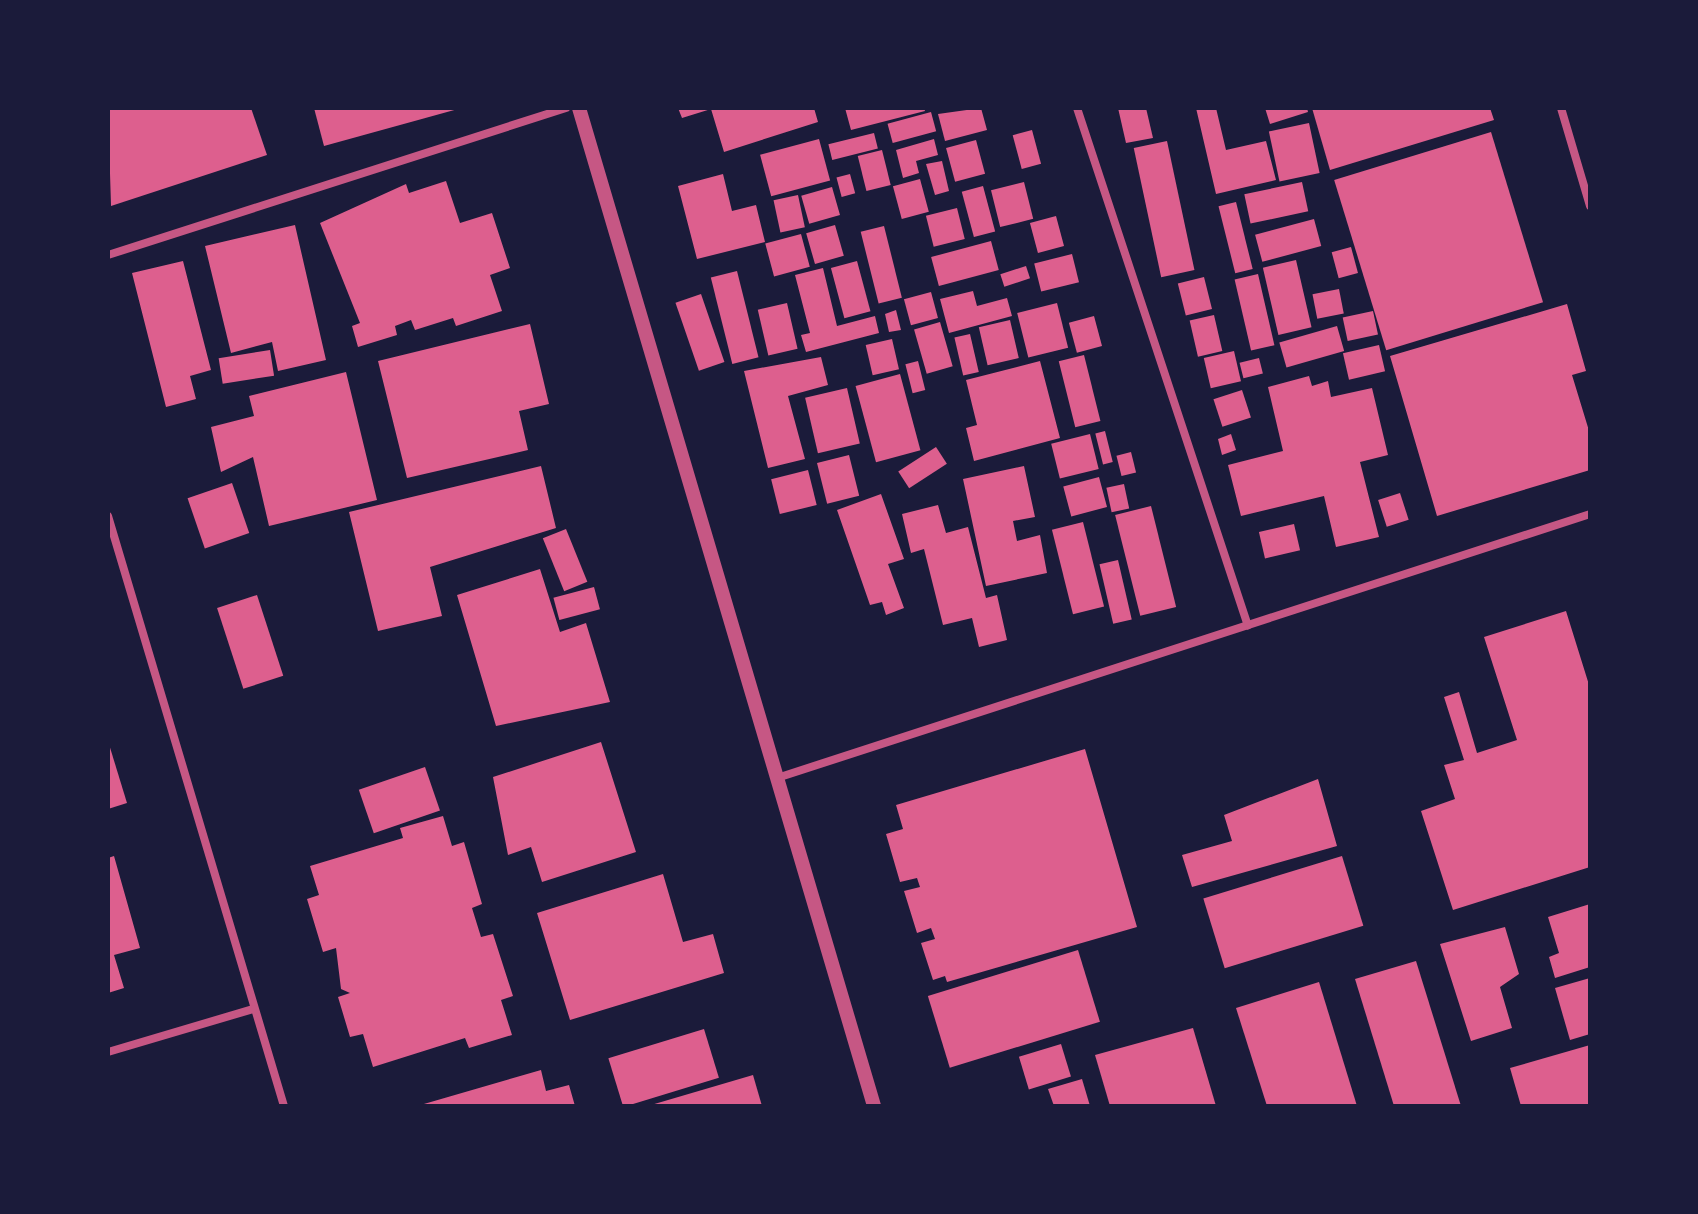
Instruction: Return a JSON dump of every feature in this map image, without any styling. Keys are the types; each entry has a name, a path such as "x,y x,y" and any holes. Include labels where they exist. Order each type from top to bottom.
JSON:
{"street":[{"path":"108,255 566,108"},
{"path":"579,108 773,779 874,1106"},
{"path":"1077,108 1248,626"},
{"path":"1561,108 1590,206"},
{"path":"773,779 1590,514"},
{"path":"108,516 284,1106"},
{"path":"108,1052 253,1009"}],"building":[{"path":"108,108 251,108 267,155 111,206"},
{"path":"314,108 458,108 458,109 324,146"},
{"path":"678,108 814,108 818,122 724,152 711,109 682,118"},
{"path":"845,108 924,108 925,111 851,130"},
{"path":"981,108 987,130 945,141 938,114"},
{"path":"1118,108 1146,108 1153,138 1126,143"},
{"path":"1196,108 1216,108 1226,150 1266,141 1276,180 1216,194"},
{"path":"1265,108 1307,108 1308,112 1270,124"},
{"path":"1312,108 1490,108 1494,120 1330,170"},
{"path":"931,112 936,131 893,143 888,124"},
{"path":"1309,123 1320,173 1279,181 1269,132"},
{"path":"1032,130 1041,164 1022,169 1013,135"},
{"path":"1491,132 1543,302 1386,350 1334,180"},
{"path":"874,133 878,149 832,160 828,144"},
{"path":"819,139 830,181 771,196 760,155"},
{"path":"934,139 938,155 916,161 919,173 903,178 896,150"},
{"path":"976,140 985,174 955,182 946,148"},
{"path":"1167,141 1194,270 1161,277 1134,148"},
{"path":"882,150 891,185 866,191 858,156"},
{"path":"942,161 949,191 935,195 926,164"},
{"path":"723,174 732,211 756,205 765,242 697,259 678,186"},
{"path":"850,174 855,193 842,197 836,178"},
{"path":"920,179 929,212 902,219 893,186"},
{"path":"446,181 460,223 492,213 510,268 490,275 502,311 456,326 453,318 415,330 411,320 395,326 397,335 358,347 352,326 360,323 320,223 406,184 409,193"},
{"path":"1024,182 1033,219 1000,227 991,190"},
{"path":"1302,182 1308,211 1251,224 1244,194"},
{"path":"983,186 995,231 974,237 962,192"},
{"path":"832,187 840,215 809,224 801,196"},
{"path":"798,195 805,227 780,232 774,200"},
{"path":"1236,202 1253,269 1235,273 1219,206"},
{"path":"957,208 965,239 934,247 926,216"},
{"path":"1056,216 1064,246 1038,253 1030,223"},
{"path":"1314,219 1321,246 1262,262 1255,235"},
{"path":"295,225 326,360 278,371 272,342 231,353 205,246"},
{"path":"835,225 844,256 815,264 806,233"},
{"path":"884,226 902,298 879,304 861,232"},
{"path":"801,234 810,267 774,276 765,244"},
{"path":"991,241 999,270 939,286 931,257"},
{"path":"1351,247 1358,273 1339,278 1332,252"},
{"path":"1072,254 1079,282 1041,292 1034,263"},
{"path":"1296,260 1312,327 1278,335 1263,268"},
{"path":"183,261 211,370 190,376 196,399 166,407 132,273"},
{"path":"857,261 870,311 844,318 831,268"},
{"path":"1026,266 1030,278 1004,287 1000,274"},
{"path":"823,268 837,326 875,316 879,333 806,352 801,335 810,333 795,275"},
{"path":"737,271 759,357 732,364 711,278"},
{"path":"1258,274 1274,345 1251,351 1235,279"},
{"path":"1204,277 1212,309 1186,316 1178,284"},
{"path":"1339,289 1344,314 1317,319 1312,294"},
{"path":"973,291 977,306 1007,298 1012,316 949,333 940,299"},
{"path":"931,292 938,318 911,325 904,299"},
{"path":"701,294 724,362 699,371 675,303"},
{"path":"787,303 798,349 768,356 758,310"},
{"path":"1057,303 1068,348 1028,358 1017,313"},
{"path":"1567,304 1586,371 1572,375 1590,434 1590,470 1437,516 1390,356"},
{"path":"896,310 901,330 889,332 885,314"},
{"path":"1373,311 1378,334 1348,341 1343,317"},
{"path":"1214,315 1222,351 1198,357 1190,321"},
{"path":"1094,316 1102,346 1077,353 1069,323"},
{"path":"1010,320 1019,358 988,365 979,327"},
{"path":"940,322 953,366 927,374 914,329"},
{"path":"530,324 549,404 519,411 528,450 407,478 378,361"},
{"path":"1337,326 1344,351 1286,368 1279,343"},
{"path":"970,334 979,372 963,376 954,338"},
{"path":"892,339 899,369 873,375 866,345"},
{"path":"1379,345 1385,371 1349,380 1343,353"},
{"path":"270,350 274,376 223,384 219,358"},
{"path":"1234,351 1241,381 1211,388 1204,358"},
{"path":"1084,355 1100,421 1075,427 1059,361"},
{"path":"821,357 828,385 788,396 805,459 768,468 744,371"},
{"path":"1259,358 1263,374 1243,378 1240,363"},
{"path":"918,361 925,390 913,393 905,364"},
{"path":"1040,361 1060,438 974,461 966,428 977,425 966,380"},
{"path":"346,372 377,500 269,526 253,457 221,472 211,427 254,416 249,396"},
{"path":"900,374 920,450 876,462 856,386"},
{"path":"1309,376 1312,386 1328,381 1331,397 1372,388 1388,455 1360,462 1379,537 1336,547 1324,496 1241,516 1228,465 1283,451 1268,387"},
{"path":"847,388 860,444 818,453 805,398"},
{"path":"1242,390 1251,418 1222,427 1213,399"},
{"path":"1105,431 1113,462 1103,464 1095,433"},
{"path":"1090,434 1099,469 1060,479 1051,444"},
{"path":"1231,434 1236,450 1222,455 1218,439"},
{"path":"936,447 947,464 909,488 898,472"},
{"path":"1131,452 1136,472 1122,476 1116,456"},
{"path":"849,455 859,496 827,504 817,463"},
{"path":"541,466 556,528 430,567 442,616 378,631 349,512"},
{"path":"1024,466 1035,517 1013,521 1017,541 1040,535 1047,573 986,586 963,479"},
{"path":"808,470 817,505 780,514 771,479"},
{"path":"1099,477 1107,507 1071,517 1063,487"},
{"path":"232,483 249,533 205,548 188,498"},
{"path":"1124,484 1129,508 1112,512 1106,488"},
{"path":"1400,493 1409,520 1387,527 1378,500"},
{"path":"881,494 904,559 888,564 904,608 886,615 882,602 870,605 837,510"},
{"path":"938,505 946,533 968,527 986,598 997,595 1007,640 979,647 972,618 943,625 924,549 911,553 902,514"},
{"path":"1151,506 1176,607 1140,616 1115,515"},
{"path":"1083,522 1104,606 1073,614 1052,530"},
{"path":"1294,524 1300,550 1265,558 1259,532"},
{"path":"566,529 587,582 564,591 543,538"},
{"path":"1118,560 1132,619 1113,624 1099,564"},
{"path":"540,569 560,632 586,623 610,702 496,726 457,595"},
{"path":"594,587 600,609 559,620 553,598"},
{"path":"257,595 283,676 243,689 217,608"},
{"path":"1566,611 1590,688 1590,867 1453,910 1421,811 1455,799 1444,765 1464,760 1444,697 1459,692 1477,753 1517,740 1484,637"},
{"path":"108,741 127,803 108,809"},
{"path":"601,742 636,852 542,882 531,847 508,855 493,777"},
{"path":"1085,749 1137,927 947,982 945,976 933,980 921,943 935,939 931,928 917,933 904,891 920,887 917,878 900,882 886,834 903,829 896,805"},
{"path":"425,767 440,810 374,833 359,790"},
{"path":"1318,779 1337,846 1192,887 1182,855 1232,841 1224,815"},
{"path":"443,816 452,846 464,842 482,904 472,908 481,937 493,934 513,996 501,1000 512,1035 469,1048 465,1038 373,1067 363,1034 350,1037 338,997 350,993 341,989 336,948 323,952 307,899 319,895 310,866 403,838 400,828"},
{"path":"114,856 140,948 114,955 124,988 108,993 108,858"},
{"path":"1342,856 1363,926 1225,968 1203,898"},
{"path":"663,874 683,942 713,934 724,973 570,1020 537,913"},
{"path":"1590,904 1590,967 1555,978 1549,957 1559,953 1548,917"},
{"path":"1505,927 1519,974 1500,987 1512,1028 1471,1041 1440,944"},
{"path":"1078,950 1100,1022 950,1068 928,996"},
{"path":"1416,961 1461,1106 1394,1106 1355,979"},
{"path":"1590,978 1590,1034 1570,1040 1555,988"},
{"path":"1319,982 1357,1106 1267,1106 1236,1008"},
{"path":"1193,1028 1216,1106 1110,1106 1095,1055"},
{"path":"704,1029 719,1078 623,1106 608,1058"},
{"path":"1061,1044 1071,1077 1029,1089 1019,1057"},
{"path":"1590,1045 1590,1106 1521,1106 1510,1068"},
{"path":"541,1070 546,1091 569,1085 575,1106 417,1106"},
{"path":"753,1075 762,1106 651,1106 651,1105"},
{"path":"1082,1079 1090,1106 1054,1106 1048,1089"}]}
